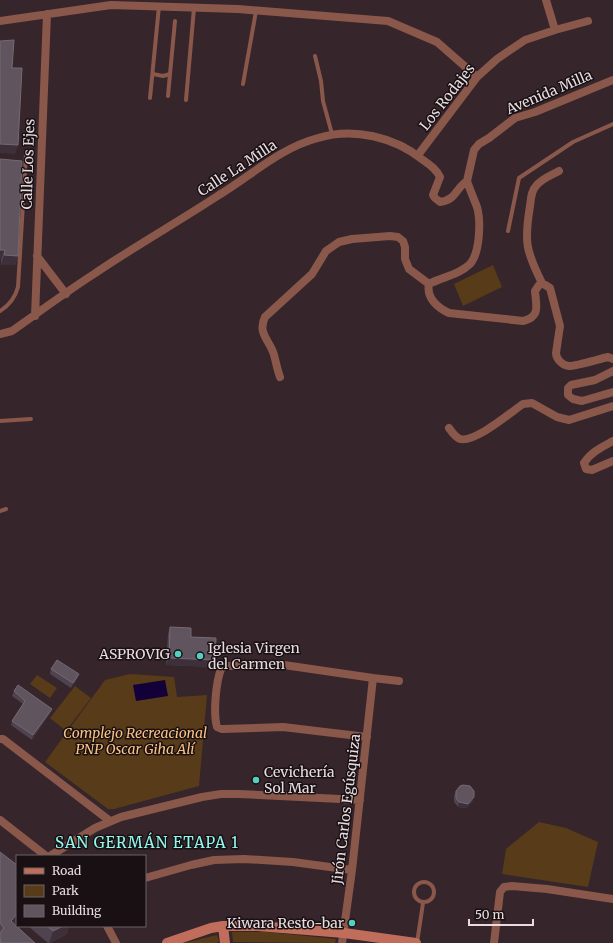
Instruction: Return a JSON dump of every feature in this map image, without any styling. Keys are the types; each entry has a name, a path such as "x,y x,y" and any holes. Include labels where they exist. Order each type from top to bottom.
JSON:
{"main road":[{"path":"223,926 225,943"},
{"path":"167,943 211,928 223,926 258,926 343,938 416,943"}],"street":[{"path":"546,0 555,30"},
{"path":"0,21 111,2 194,8 256,10 388,21 437,42 477,77"},
{"name":"Calle Los Ejes","path":"35,316 47,14"},
{"name":"Los Rodajes","path":"418,155 477,77 497,59 525,40 555,30 588,22"},
{"path":"604,83 613,75"},
{"path":"604,83 613,80"},
{"name":"Avenida Milla","path":"467,181 474,150 479,144 515,118 536,112 604,83"},
{"name":"Calle La Milla","path":"0,334 12,332 94,273 221,194 278,154 317,138 332,134 358,134 379,137 401,145 418,155 436,170 440,177 433,195 440,202 452,198 467,181"},
{"path":"542,284 529,256 526,244 526,228 532,192 535,186 559,171"},
{"path":"428,284 462,269 470,264 476,254 479,234 477,208 467,181"},
{"path":"280,376 276,366 274,353 262,329 262,323 265,317 312,274 326,251 339,242 352,239 390,236 398,237 403,241 405,247 405,260 409,269 428,284"},
{"path":"37,256 66,294"},
{"path":"428,284 428,291 431,298 443,310 449,313 523,321 529,320 534,315 536,305 535,291 539,285 542,284"},
{"path":"542,284 546,284 550,288 554,299 560,326 556,357 562,364 568,366 608,358 613,359"},
{"path":"613,371 595,380 572,385 568,388 568,395 573,399 582,401 613,392"},
{"path":"449,428 456,437 462,439 469,438 487,430 523,404 528,403 532,403 556,417 569,420 613,406"},
{"path":"613,442 594,452 584,463 586,469 592,470 613,461"},
{"path":"367,737 283,727 222,729 216,727 215,705 221,669 225,666 284,665 398,681"},
{"name":"Jirón Carlos Egúsquiza","path":"343,938 373,678"},
{"path":"0,739 3,739 110,821"},
{"path":"52,855 110,821 194,799 221,794 360,800"},
{"path":"0,820 45,855"},
{"path":"146,878 214,860 244,859 293,862 352,870"},
{"path":"494,943 500,892 504,887 512,886 547,889 613,899"},
{"path":"108,927 116,943"}],"lane":[{"path":"150,98 159,6"},
{"path":"186,100 194,8"},
{"path":"243,84 256,10"},
{"path":"168,96 175,21"},
{"path":"315,56 321,81 323,101 332,134"},
{"path":"153,74 163,76 170,74"},
{"path":"508,231 519,178 573,142 613,124"},
{"path":"0,311 10,304 16,296 18,287 26,154"},
{"path":"0,421 31,419"},
{"path":"0,510 6,509"},
{"path":"420,883 426,883 434,889 434,896 429,901 423,903 417,900 414,891 420,883"},
{"path":"416,943 423,903"}],"green space":[{"path":"493,265 502,287 463,306 454,284"},
{"name":"Complejo Recreacional PNP Oscar Giha Alí","path":"130,674 174,677 177,697 207,695 199,786 114,809 108,809 45,762 105,680"},
{"path":"37,675 57,688 50,698 30,684"},
{"path":"75,686 91,698 66,731 50,718"},
{"path":"539,822 566,828 598,842 588,887 502,874 506,849"},
{"path":"232,932 267,932 336,939 335,943 233,942"},
{"path":"217,935 219,941 217,943 184,943"}],"shaded area":[{"path":"165,680 168,696 136,701 133,685"}],"building":[{"path":"14,40 12,68 22,68 18,145 0,144 0,41"},
{"path":"0,159 22,161 18,256 4,255 5,250 0,250"},
{"path":"170,627 191,628 191,637 216,638 215,660 169,658"},
{"path":"57,660 79,674 73,683 51,669"},
{"path":"18,685 52,709 33,735 12,721 25,701 14,691"},
{"path":"463,785 470,786 474,791 474,797 468,804 459,802 456,798 456,791"},
{"path":"0,852 16,864 16,915 11,921 35,943 0,943 0,933 4,928 0,923"},
{"path":"48,927 61,927 53,931"}],"place":[{"name":"ASPROVIG","path":"178,654"},
{"name":"Iglesia Virgen del Carmen","path":"200,656"},
{"name":"Cevichería Sol Mar","path":"256,780"},
{"name":"Kiwara Resto-bar","path":"352,923"}],"district":[{"name":"SAN GERMÁN ETAPA 1","path":"147,842"}]}
